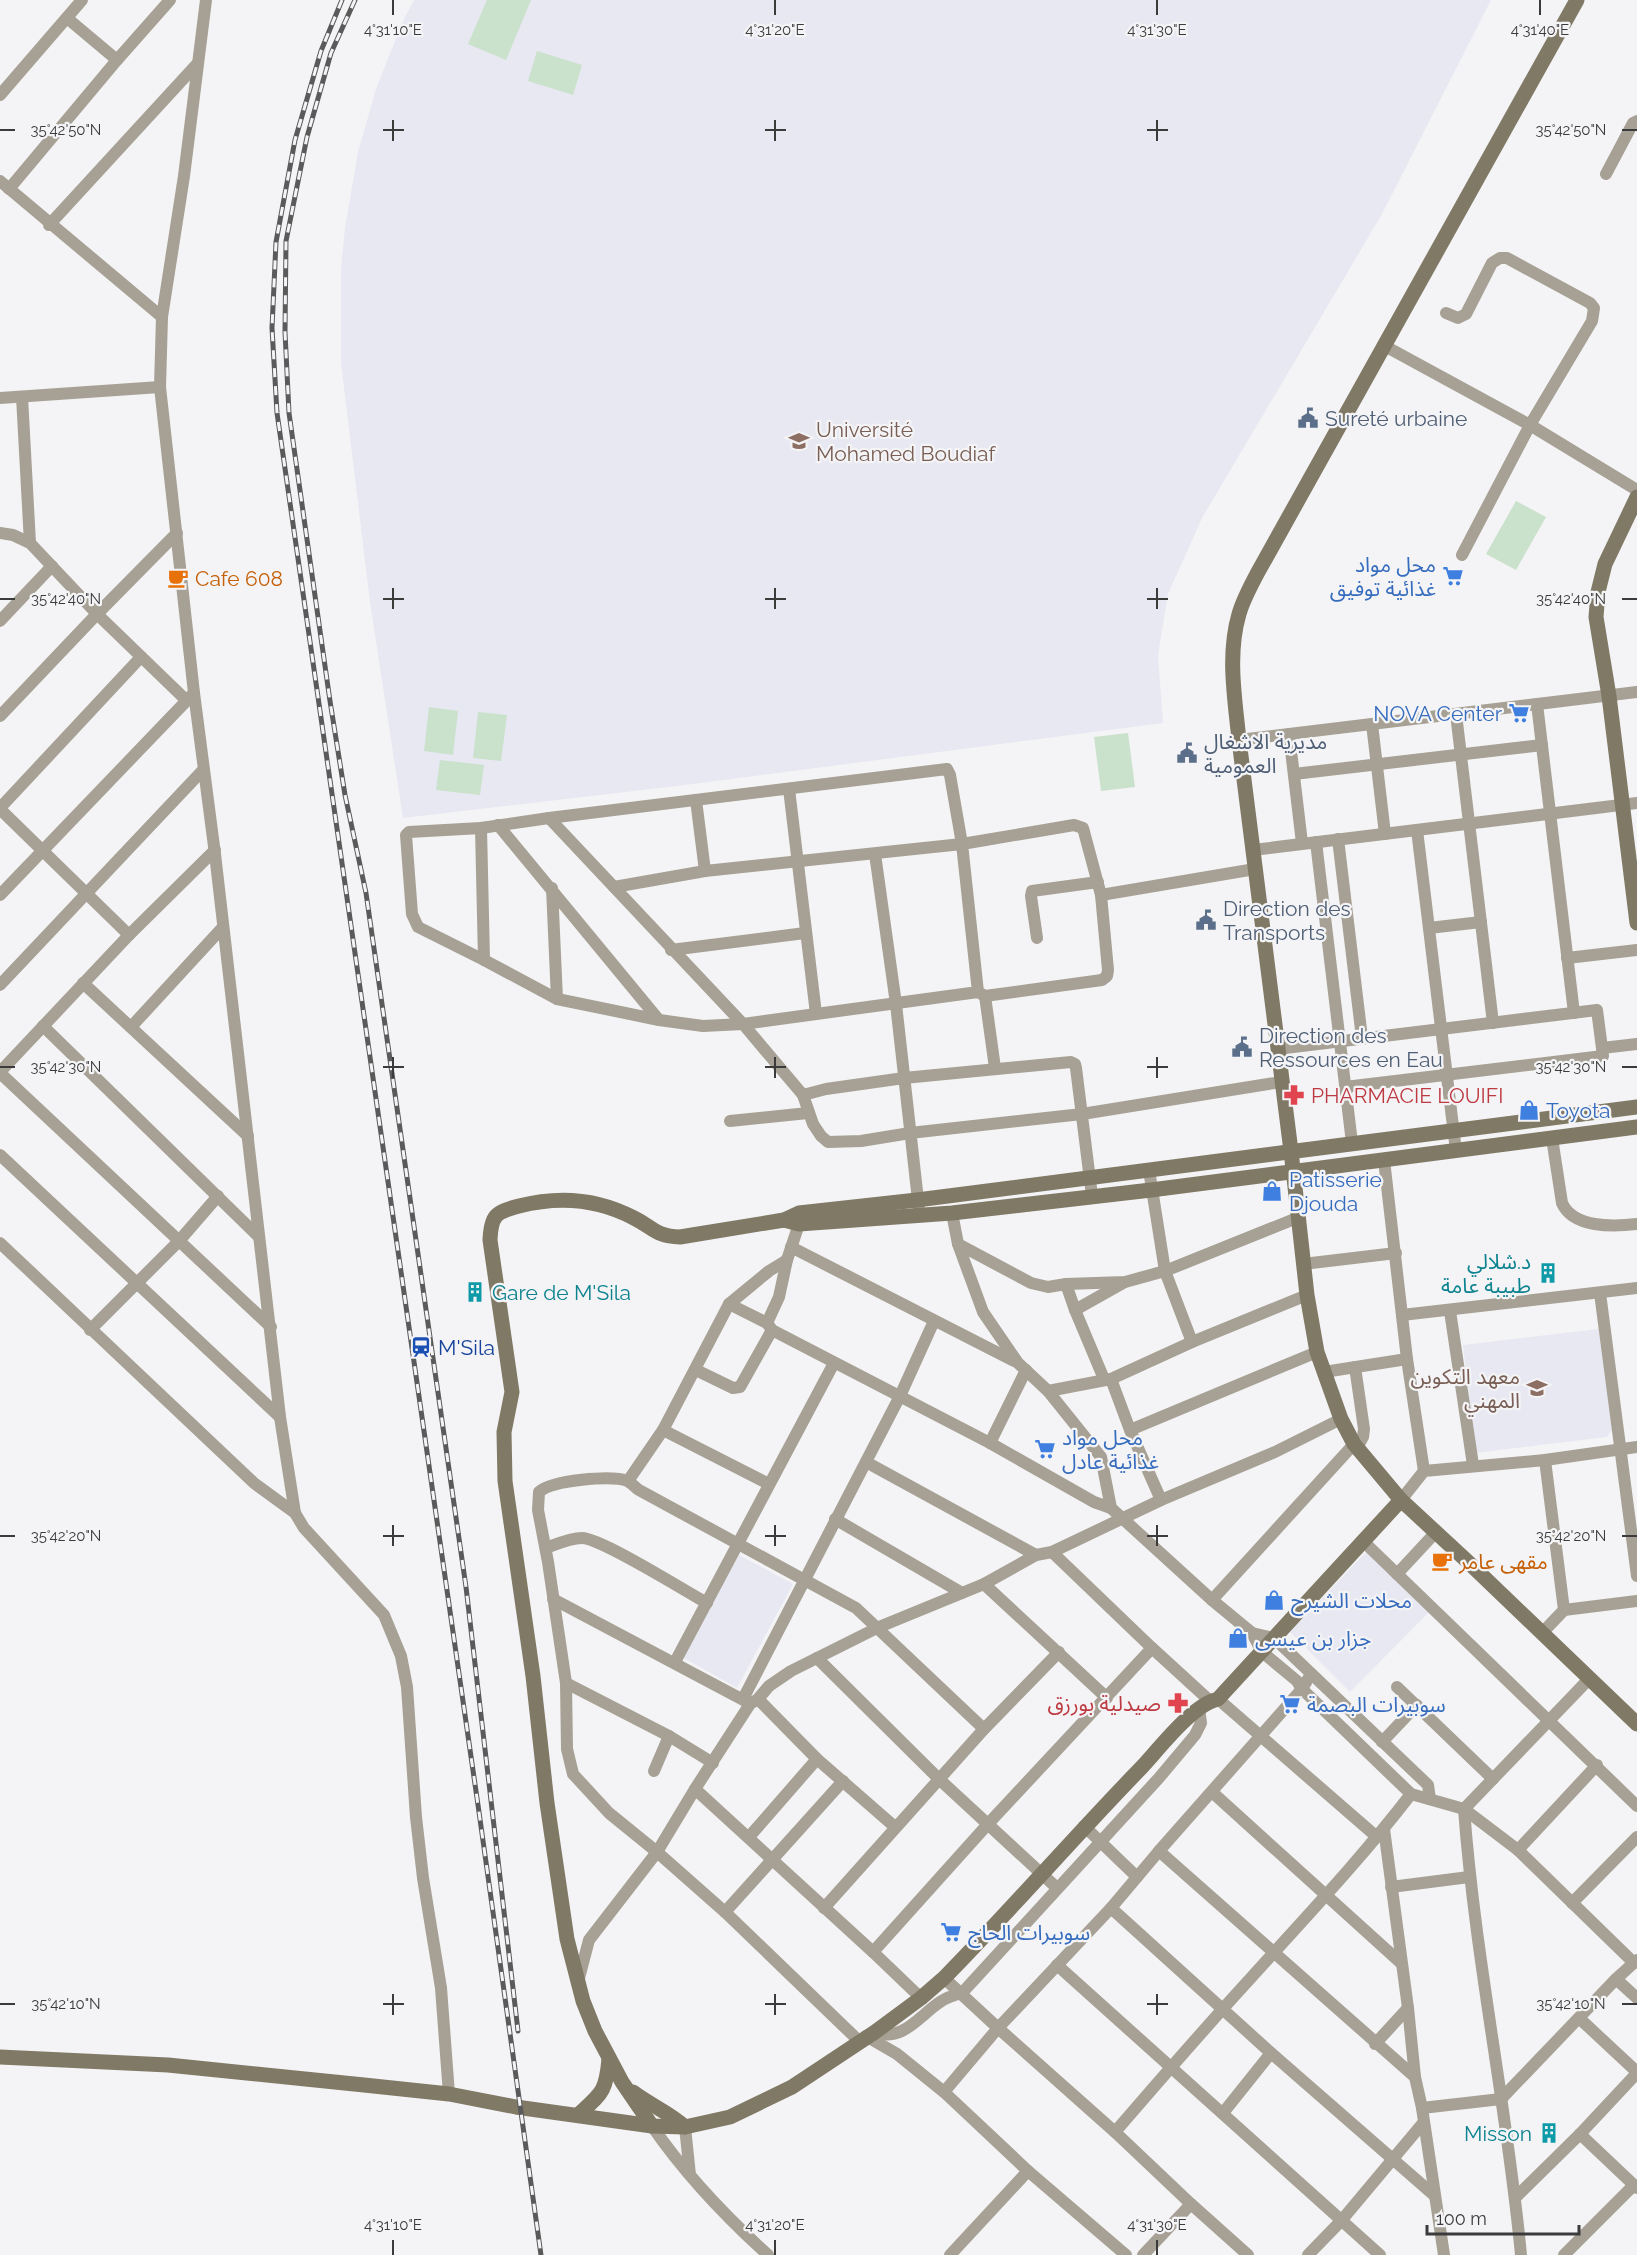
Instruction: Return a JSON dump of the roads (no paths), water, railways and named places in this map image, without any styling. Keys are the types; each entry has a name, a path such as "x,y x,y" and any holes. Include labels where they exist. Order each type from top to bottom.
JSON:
{"main road":[{"path":"1577,0 1258,572 1239,614 1233,652 1233,678 1291,1151 1306,1295 1317,1353 1341,1419 1356,1446 1401,1500 1637,1724"},
{"path":"1637,497 1605,564 1598,591 1596,617 1630,804 1637,923"},
{"path":"652,2126 622,2082 595,2031 578,1982 567,1939 505,1481 504,1432 512,1392 490,1240 494,1218 501,1211 528,1204 580,1199 609,1207 635,1218 653,1231 666,1236 704,1234 917,1200 1637,1107"},
{"path":"794,1219 921,1216 1151,1190 1637,1127"},
{"path":"0,2057 168,2065 449,2094 516,2107 652,2126 685,2127 730,2117 792,2087 921,1998 944,1978 1025,1893 1084,1826 1262,1652 1401,1500"},
{"path":"578,2115 602,2093 608,2073 609,2059"},
{"path":"622,2082 652,2107 675,2118 685,2127"}],"street":[{"path":"0,94 82,0"},
{"path":"162,317 49,225 4,185 170,0"},
{"path":"206,0 184,176 162,317 160,387 177,533 190,696 215,850 280,1417 295,1513 304,1528 384,1616 401,1656 407,1687 422,1868 441,1988 449,2094"},
{"path":"67,18 117,60"},
{"path":"49,225 197,64"},
{"path":"1606,174 1633,123 1637,121"},
{"path":"1446,313 1458,318 1466,314 1492,263 1500,258 1507,258 1590,303 1594,308 1592,321 1530,425 1462,555"},
{"path":"1383,345 1530,425 1637,490"},
{"path":"0,398 160,387"},
{"path":"22,397 30,543"},
{"path":"0,716 177,533"},
{"path":"1,534 14,535 30,543 141,657 190,696"},
{"path":"0,621 52,566"},
{"path":"129,935 0,809 141,657"},
{"path":"1239,740 1637,692"},
{"path":"0,895 190,696"},
{"path":"1537,704 1574,1013"},
{"path":"1456,714 1493,1023"},
{"path":"1372,724 1385,834"},
{"path":"1289,734 1302,843"},
{"path":"1294,774 1542,745"},
{"path":"614,887 705,872 962,844 1074,825 1080,826 1084,832 1101,895 1108,970 1107,976 1102,980 981,994 896,1004 743,1024 703,1026 659,1020 557,999 425,932 414,922 412,914 405,839 409,832 482,828 947,769 962,844 981,994 995,1068"},
{"path":"0,985 203,770"},
{"path":"789,789 816,1014"},
{"path":"696,800 705,872"},
{"path":"1253,850 1630,804"},
{"path":"549,818 743,1024 803,1095 808,1113 820,1136 828,1142 861,1141 1082,1113 1281,1082"},
{"path":"498,825 659,1020"},
{"path":"482,828 484,960"},
{"path":"1417,830 1456,1151"},
{"path":"1338,839 1362,1038"},
{"path":"1316,842 1352,1143"},
{"path":"215,850 129,935 0,1072 271,1327"},
{"path":"875,854 896,1004 917,1200 921,1216"},
{"path":"1101,895 1255,869"},
{"path":"1037,938 1032,891 1098,882"},
{"path":"552,888 557,999"},
{"path":"1429,928 1481,922"},
{"path":"131,1027 223,927"},
{"path":"671,950 805,933"},
{"path":"1567,958 1637,950"},
{"path":"83,983 248,1136"},
{"path":"1277,1048 1598,1010 1603,1056 1346,1087"},
{"path":"43,1026 259,1237"},
{"path":"1602,1048 1637,1044"},
{"path":"803,1095 826,1089 904,1078 1071,1062 1075,1064 1092,1196"},
{"path":"730,1121 808,1113"},
{"path":"1552,1138 1565,1211 1571,1216 1594,1224 1637,1224"},
{"path":"0,1155 280,1417"},
{"path":"1384,1160 1407,1359 1424,1471"},
{"path":"1149,1170 1165,1271 1192,1342"},
{"path":"90,1330 179,1241 218,1196"},
{"path":"951,1212 958,1244 983,1312 1022,1366 1048,1391 1101,1457 1111,1508"},
{"path":"958,1244 1031,1283 1048,1287 1066,1284 1125,1282 1165,1271 1297,1218"},
{"path":"696,1370 733,1388 740,1387 770,1327 791,1247 794,1219"},
{"path":"0,1243 254,1483 295,1513"},
{"path":"791,1247 1022,1366"},
{"path":"1303,1264 1396,1253"},
{"path":"628,1481 663,1430 729,1304 769,1270 787,1260"},
{"path":"1075,1310 1125,1282"},
{"path":"1066,1284 1075,1310 1161,1500"},
{"path":"1402,1315 1637,1288"},
{"path":"1600,1293 1637,1576"},
{"path":"1048,1391 1107,1379 1306,1295"},
{"path":"729,1304 834,1363 990,1443 1094,1502 1111,1508 1212,1600 1252,1633 1262,1652 1297,1681 1302,1689 1411,1794 1464,1809 1518,1850 1635,1961 1501,2099 1422,2108"},
{"path":"1450,1311 1473,1465"},
{"path":"578,1982 589,1940 657,1852 750,1701 803,1578 866,1462 934,1321"},
{"path":"1131,1430 1317,1353"},
{"path":"1324,1372 1407,1359"},
{"path":"675,1662 834,1363"},
{"path":"990,1443 1022,1366"},
{"path":"1212,1600 1356,1446 1364,1429 1354,1367"},
{"path":"750,1701 791,1671 879,1627 984,1584 1036,1555 1052,1551 1161,1500 1275,1452 1341,1419"},
{"path":"663,1430 769,1484"},
{"path":"1401,1500 1424,1471 1545,1460 1637,1447"},
{"path":"1545,1460 1564,1610"},
{"path":"866,1462 1036,1555"},
{"path":"984,1729 879,1627 856,1608 639,1490 628,1481 581,1480 544,1488 539,1492 538,1510 546,1548 566,1683 567,1749 573,1774 609,1813 657,1852 867,2036 897,2054 944,2092 1028,2171 1126,2255"},
{"path":"1094,1502 1107,1481"},
{"path":"835,1520 962,1593"},
{"path":"1397,1574 1436,1532"},
{"path":"546,1548 584,1538 626,1558 707,1603"},
{"path":"1364,1542 1637,1806"},
{"path":"1052,1551 1209,1703 1261,1736 1380,1833 1391,1887 1415,2077 1422,2108 1444,2255"},
{"path":"984,1584 1107,1698"},
{"path":"553,1599 750,1701 895,1827"},
{"path":"1542,1633 1564,1610 1637,1602"},
{"path":"1252,1633 1274,1638 1428,1785 1430,1799"},
{"path":"873,1952 988,1824 1152,1648"},
{"path":"824,1908 984,1729 1059,1652"},
{"path":"817,1658 869,1712 1057,1888"},
{"path":"944,2092 998,2028 1111,1908 1302,1689 1311,1674"},
{"path":"1521,2255 1516,2197 1469,1877 1464,1809 1550,1723 1589,1679"},
{"path":"566,1683 669,1736 713,1762"},
{"path":"1398,1687 1493,1779"},
{"path":"867,2036 904,2031 942,2000 962,1993 1158,1779 1195,1735 1209,1703"},
{"path":"1382,1742 1417,1705"},
{"path":"654,1771 669,1736"},
{"path":"749,1837 817,1759"},
{"path":"1518,1850 1597,1765"},
{"path":"1143,1766 1158,1779"},
{"path":"725,1912 843,1781"},
{"path":"694,1789 749,1837 921,1998"},
{"path":"1212,1792 1401,1963"},
{"path":"1115,2132 1223,2008 1327,1894 1411,1794"},
{"path":"1084,1826 1137,1877"},
{"path":"1572,1903 1637,1837"},
{"path":"1159,1851 1415,2077"},
{"path":"1391,1887 1469,1877"},
{"path":"1025,1893 1039,1908"},
{"path":"1111,1908 1271,2053 1435,2196"},
{"path":"567,1939 589,1940"},
{"path":"1057,1965 1380,2255"},
{"path":"944,1978 1248,2255"},
{"path":"1616,1979 1637,1998"},
{"path":"1375,2044 1408,2008"},
{"path":"1516,2197 1580,2134 1636,2070 1579,2018"},
{"path":"1223,2113 1271,2053"},
{"path":"1308,2255 1341,2221 1423,2123"},
{"path":"652,2126 690,2176 735,2225 768,2255"},
{"path":"685,2127 690,2176"},
{"path":"1564,2255 1635,2187 1580,2134"},
{"path":"950,2255 1028,2171"},
{"path":"1143,2255 1191,2204"}],"railway":[{"path":"342,0 321,51 295,140 276,242 272,328 277,413 541,2255"},
{"path":"355,0 331,53 307,137 286,241 285,332 289,413 345,795 366,893 466,1587 518,2031"}],"place":[{"name":"Sureté urbaine","path":"1308,418"},
{"name":"Université Mohamed Boudiaf","path":"799,441"},
{"name":"محل مواد غذائية توفيق","path":"1453,576"},
{"name":"Cafe 608","path":"178,578"},
{"name":"NOVA Center","path":"1519,713"},
{"name":"مديرية الاشغال العمومية","path":"1187,753"},
{"name":"Direction des Transports","path":"1206,920"},
{"name":"Direction des Ressources en Eau","path":"1242,1047"},
{"name":"PHARMACIE LOUIFI","path":"1294,1095"},
{"name":"Toyota","path":"1529,1110"},
{"name":"Patisserie Djouda","path":"1272,1191"},
{"name":"د.شلالي طبيبة عامة","path":"1548,1273"},
{"name":"Gare de M'Sila","path":"475,1292"},
{"name":"M'Sila","path":"421,1347"},
{"name":"معهد التكوين المهني","path":"1537,1388"},
{"name":"محل مواد غذائية عادل","path":"1045,1449"},
{"name":"مقهى عامر","path":"1442,1561"},
{"name":"محلات الشيرح","path":"1274,1600"},
{"name":"جزار بن عيسى","path":"1238,1638"},
{"name":"صيدلية بورزق","path":"1178,1703"},
{"name":"سوبيرات البصمة","path":"1290,1704"},
{"name":"سوبيرات الحاج","path":"951,1932"},
{"name":"Misson","path":"1549,2133"}]}
